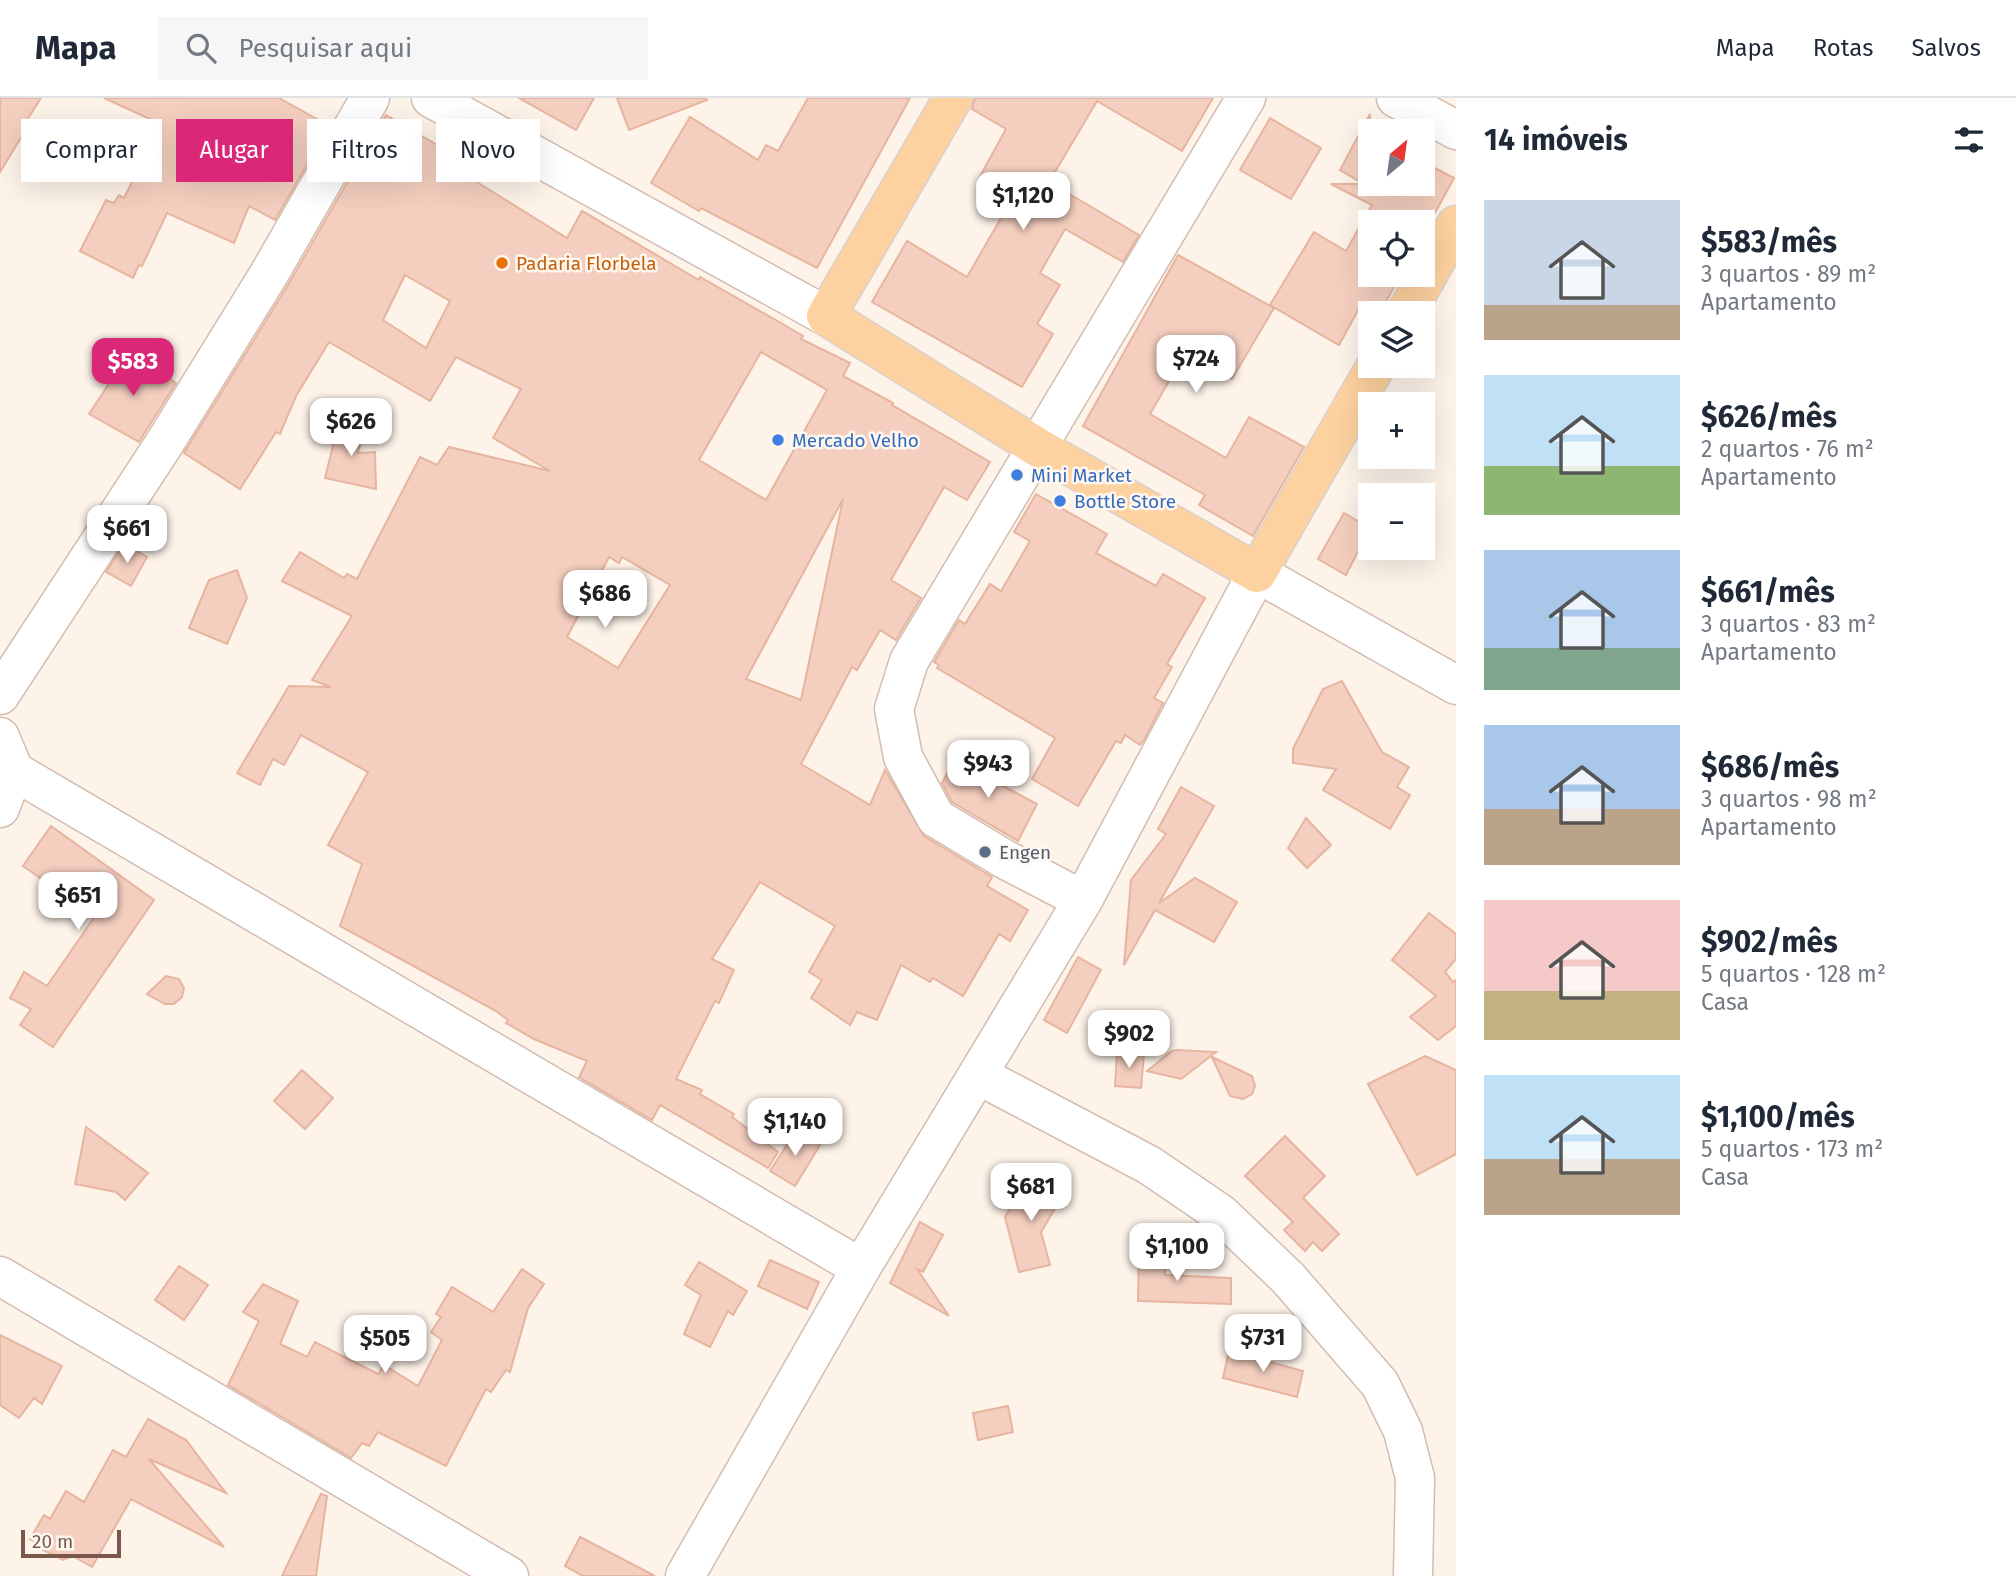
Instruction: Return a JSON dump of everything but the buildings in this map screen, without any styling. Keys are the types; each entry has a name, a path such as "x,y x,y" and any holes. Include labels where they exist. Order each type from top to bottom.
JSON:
{"main road":[{"path":"953,98 826,316 1037,447 1257,573 1369,378"},
{"path":"1413,301 1456,225"}],"street":[{"path":"0,695 164,444 269,274 370,98"},
{"path":"431,98 826,316"},
{"path":"1083,900 1006,860 936,818 903,757 894,709 909,661 1246,98"},
{"path":"1396,98 1456,130"},
{"path":"685,1576 861,1268 1083,900 1257,573 1456,685"},
{"path":"0,808 7,754 861,1268"},
{"path":"978,1075 1149,1165 1221,1214 1288,1278 1380,1384 1404,1432 1415,1478 1413,1576"},
{"path":"0,1276 509,1576"}],"place":[{"name":"Padaria Florbela","path":"502,263"},
{"name":"Mercado Velho","path":"778,440"},
{"name":"Mini Market","path":"1017,475"},
{"name":"Bottle Store","path":"1060,501"},
{"name":"Engen","path":"985,852"}]}
